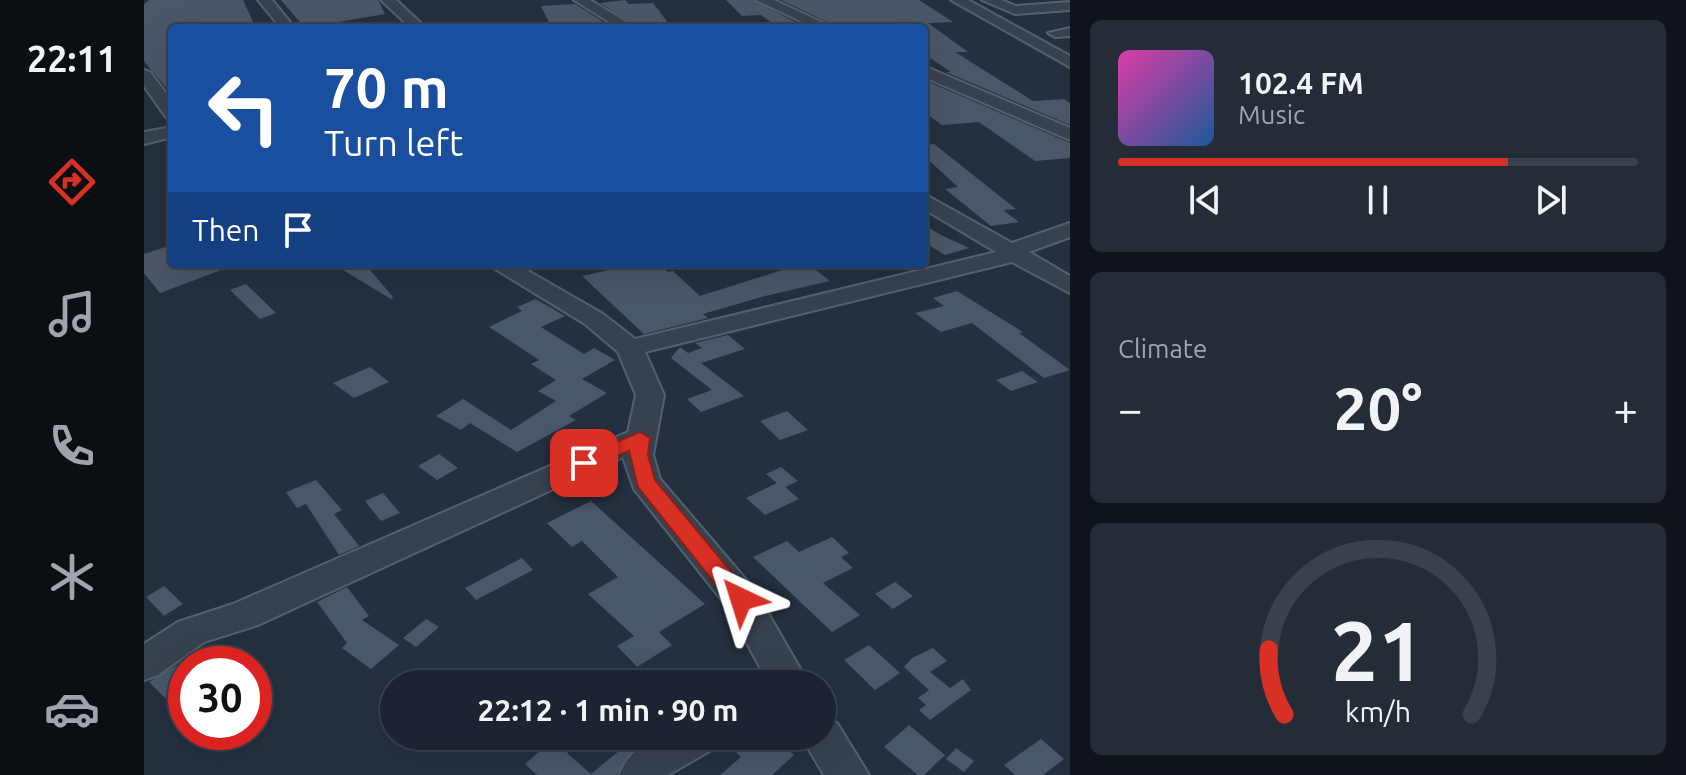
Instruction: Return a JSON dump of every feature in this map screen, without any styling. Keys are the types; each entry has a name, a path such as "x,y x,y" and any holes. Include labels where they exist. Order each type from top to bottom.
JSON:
{"street":[{"path":"265,0 285,24"},
{"path":"388,0 415,24"},
{"path":"581,0 622,24"},
{"path":"763,0 818,24"},
{"path":"958,0 1070,62"},
{"path":"989,0 1015,10 1070,6"},
{"path":"1070,32 1055,33 1070,41"},
{"path":"928,73 1070,135"},
{"path":"144,75 168,108"},
{"path":"144,138 168,133"},
{"path":"928,202 1070,286"},
{"path":"630,348 1013,252 1070,230"},
{"path":"506,268 594,319 630,348 650,395 638,455 645,482 741,599 781,670"},
{"path":"144,664 191,632 245,615 640,438"},
{"path":"640,775 660,755 670,750"},
{"path":"831,750 848,775"}],"building":[{"path":"149,0 243,0 254,24 168,24 168,90 144,61 144,4"},
{"path":"281,0 378,0 385,14 328,24 302,24"},
{"path":"625,0 629,4 653,3 669,24 633,24 600,3"},
{"path":"726,0 753,0 799,24 773,24 761,15 742,16"},
{"path":"781,0 919,0 953,22 928,23 968,52 955,52 1033,101 1064,99 1070,103 1070,125 946,72 951,72 928,57 928,24 829,23"},
{"path":"575,4 607,24 550,24 541,6"},
{"path":"928,82 1070,143 1070,158 1035,161 979,122 942,125 928,115"},
{"path":"934,144 1016,209 1003,210 1019,222 991,226 945,189 958,187 928,160 928,145"},
{"path":"928,227 969,248 945,255 928,244"},
{"path":"168,246 168,268 227,268 160,293 144,273 144,254"},
{"path":"368,268 393,297 391,299 343,270"},
{"path":"619,268 663,268 673,271 700,296 789,268 813,268 830,281 765,296 703,314 708,318 644,334 582,276"},
{"path":"246,284 276,313 260,319 230,290"},
{"path":"957,291 1023,332 1019,333 1070,370 1044,378 972,323 941,332 915,313 944,306 933,298"},
{"path":"536,299 565,316 541,327 584,354 594,348 615,360 582,379 607,393 569,416 576,420 517,452 470,423 461,430 436,416 463,399 511,430 556,401 538,391 556,380 531,364 539,360 489,327 522,311 517,307"},
{"path":"728,335 745,349 701,363 744,396 701,412 687,399 712,390 671,358 680,347 688,353 702,348 695,343"},
{"path":"370,367 389,382 354,398 333,383"},
{"path":"1022,371 1038,382 1011,391 996,380"},
{"path":"787,411 808,430 780,440 760,421"},
{"path":"439,454 458,468 437,480 418,466"},
{"path":"781,467 798,481 785,487 799,499 765,515 746,498 777,483 766,474"},
{"path":"316,480 342,510 334,514 359,546 339,555 306,504 297,508 286,492"},
{"path":"383,493 400,513 381,521 365,501"},
{"path":"591,501 705,604 659,632 672,645 637,667 617,646 634,636 588,594 618,577 582,541 572,547 547,523"},
{"path":"832,537 849,553 841,557 853,568 823,583 860,615 832,632 753,557 787,541 799,552"},
{"path":"522,558 533,570 476,600 465,588"},
{"path":"895,582 913,596 893,609 875,594"},
{"path":"164,586 183,604 164,616 146,597"},
{"path":"347,587 369,616 362,620 399,645 371,669 342,648 347,643 317,602"},
{"path":"426,619 439,627 416,647 403,638"},
{"path":"869,645 900,673 875,690 844,660"},
{"path":"933,648 947,661 930,672 950,688 963,679 971,690 930,720 919,710 926,705 918,698 929,690 904,667 912,658"},
{"path":"168,670 168,701 149,682"},
{"path":"909,725 945,755 924,775 918,775 884,747"},
{"path":"1041,739 1064,759 1043,775 1015,775 1004,765"},
{"path":"956,748 974,761 964,772 946,759"},
{"path":"541,750 571,750 567,753 591,774 620,750 634,750 616,775 537,775 525,764"},
{"path":"733,750 788,750 794,755 772,775 720,775 741,757"}],"route":[{"path":"584,463 640,438 638,455 645,482 679,528 741,599"}]}
